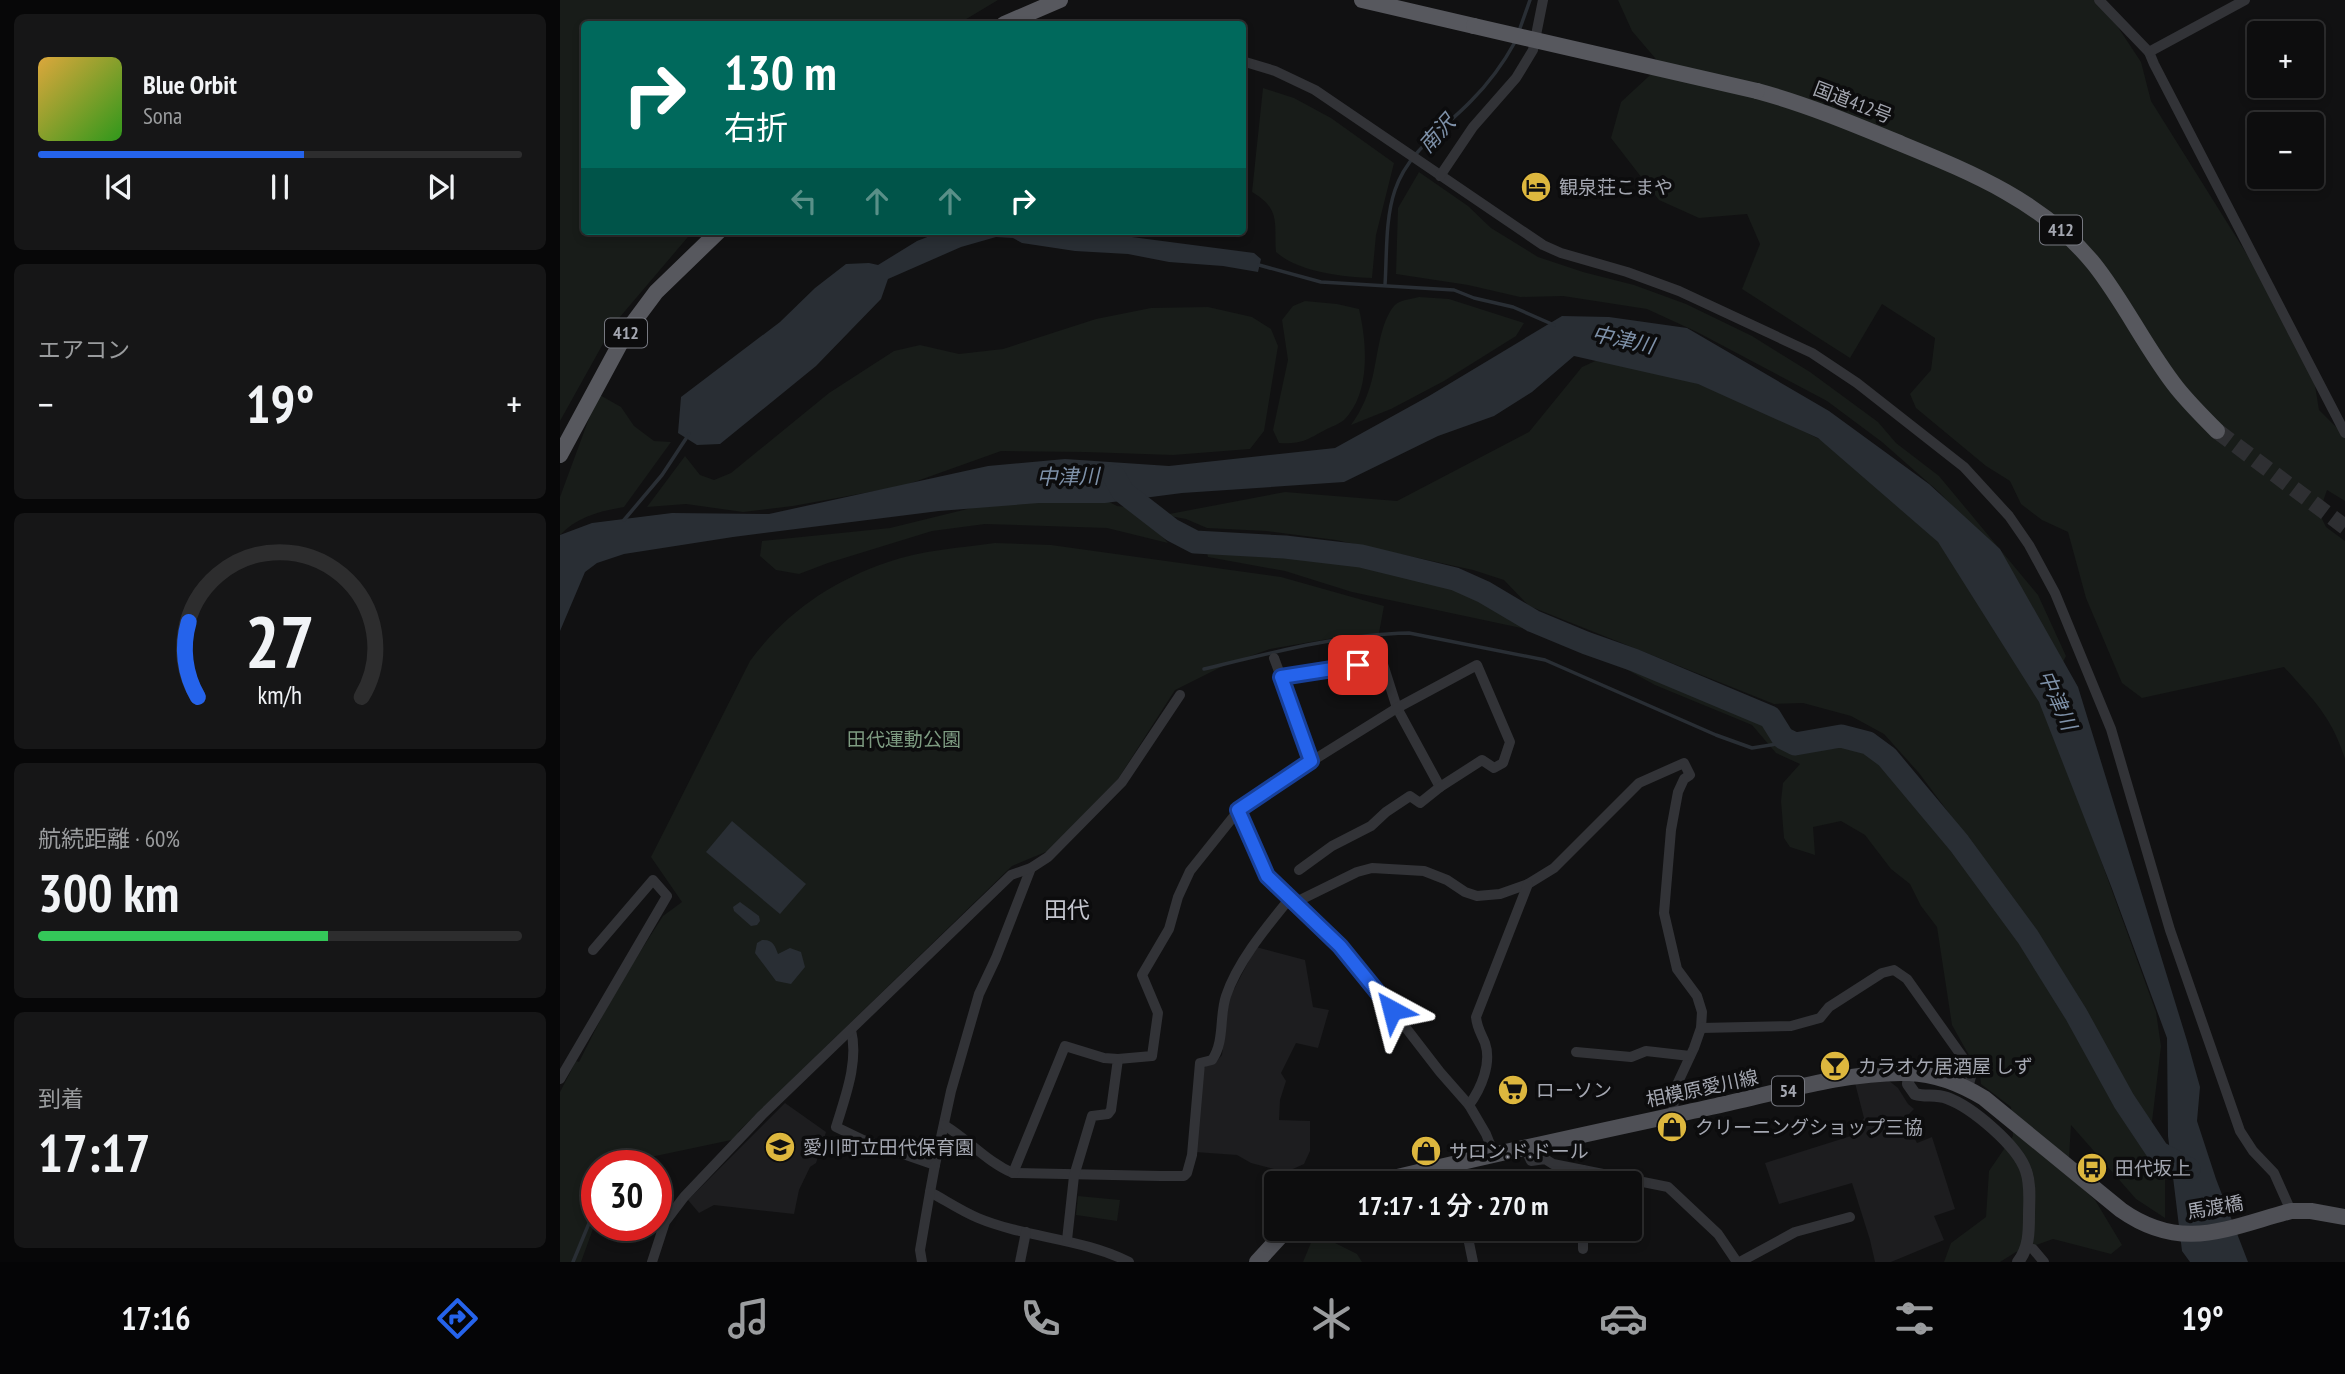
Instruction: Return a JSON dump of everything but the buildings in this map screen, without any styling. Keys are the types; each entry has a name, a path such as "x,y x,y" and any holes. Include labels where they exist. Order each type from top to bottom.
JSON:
{"highway":[{"path":"1030,19 1060,0"},
{"name":"国道412号","path":"1363,0 1757,91 1833,116 1979,176 2012,194 2057,226 2093,263 2176,387 2217,431"},
{"name":"412","path":"560,455 628,331 656,292 715,235"}],"main road":[{"name":"相模原愛川線","path":"1424,1171 1844,1079 1909,1073 1941,1078 1968,1088 2000,1109 2122,1210 2161,1231"},
{"name":"54","path":"2283,1214 2311,1211 2345,1217"},
{"name":"馬渡橋","path":"2161,1231 2186,1235 2210,1233 2283,1214"},
{"path":"1257,1262 1276,1241"}],"street":[{"path":"1440,176 1474,127 1516,78 1533,50 1543,0"},
{"path":"2099,0 2149,52 2345,433"},
{"path":"2149,52 2245,0"},
{"path":"1246,62 1275,71 1315,90 1543,245 1679,290 1812,353 1857,383 1986,489 2029,545 2055,593 2111,729 2170,930 2240,1131 2253,1151 2274,1173 2283,1214"},
{"path":"1274,658 1311,761"},
{"path":"1281,677 1382,661 1398,708 1440,787"},
{"path":"1013,1173 1065,1046 1104,1058 1152,1056 1158,1013 1142,975 1169,929 1178,897 1190,871 1238,810 1398,708 1477,665 1510,742 1503,763 1494,768 1482,760 1420,803 1410,796 1371,826 1332,846 1299,870"},
{"path":"652,1262 665,1222 684,1197 762,1115 1011,875 1048,858 1122,782 1180,695"},
{"path":"944,1125 998,1167 1013,1173 1184,1176 1192,1155 1200,1063 1212,1060 1219,1051 1226,997 1252,945 1286,903 1372,868 1424,871 1477,896 1500,894 1528,884 1555,868 1639,783 1684,763 1690,775 1684,779 1678,792 1671,830 1664,913 1676,969 1697,996 1702,1008 1701,1028 1673,1093 1674,1116"},
{"path":"1238,810 1262,868 1293,902 1340,946 1469,1105 1494,1154"},
{"path":"922,1262 920,1250 951,1091 979,994 1031,868"},
{"path":"560,1079 667,896 653,880 593,950"},
{"path":"1469,1105 1480,1090 1487,1056 1476,1017 1528,884"},
{"path":"1701,1028 1791,1026 1820,1018 1829,1007 1882,973 1894,970 1907,979 1966,1062 1972,1073 1968,1088"},
{"path":"851,1030 855,1042 853,1061 848,1089 836,1127 863,1140 935,1165"},
{"path":"1576,1052 1631,1057 1646,1051 1690,1056"},
{"path":"1067,1240 1074,1175 1092,1116 1108,1114 1111,1110 1118,1059"},
{"path":"1909,1073 1908,1084 1915,1094 1944,1097 1958,1103 1979,1118 2021,1160 2028,1183 2027,1247 2018,1262"},
{"path":"1524,1148 1531,1161 1545,1159 1553,1164 1668,1187 1718,1234 1738,1262 1796,1232 1850,1217"},
{"path":"1454,1164 1455,1171"},
{"path":"930,1192 977,1218 1067,1240 1129,1262"},
{"path":"1020,1262 1026,1232"},
{"path":"1469,1241 1473,1262"},
{"path":"1583,1241 1583,1249"},
{"path":"2027,1247 2034,1248 2044,1262"}],"shaded area":[{"path":"1256,947 1305,960 1313,1007 1329,1010 1318,1048 1296,1043 1281,1073 1286,1081 1280,1100 1279,1120 1310,1121 1310,1151 1304,1164 1288,1171 1251,1163 1237,1155 1195,1152 1202,1071 1222,1055 1229,999"},
{"path":"1888,1080 1898,1088 1914,1109 1904,1119 1917,1143 1932,1137 1955,1209 1934,1216 1944,1240 1891,1262 1875,1262 1852,1183 1779,1204 1765,1163 1851,1136 1864,1118 1855,1083"},
{"name":"愛川町立田代保育園","path":"785,1103 826,1132 816,1163 810,1167 799,1190 794,1214 714,1205 699,1213 688,1200"}],"green space":[{"path":"560,0 998,0 963,21 581,21 581,235 690,235 614,324 560,421"},
{"path":"1618,0 2097,0 2104,6 2141,62 2151,101 2311,361 2319,410 2345,436 2345,501 2327,490 2319,513 2326,527 2345,541 2345,759 2328,720 2284,667 2142,698 2122,683 2086,598 2068,532 2042,520 2021,504 2010,481 1986,466 1916,408 1910,394 1931,370 1935,338 1882,304 1850,358 1742,289 1760,244 1747,214 1699,218 1659,200 1611,138 1621,102 1661,65 1632,31"},
{"path":"1263,88 1294,98 1331,118 1394,163 1376,235 1372,278 1335,275 1308,269 1276,252 1272,211 1268,204 1252,192"},
{"path":"1419,172 1468,206 1491,228 1538,257 1634,285 1686,304 1752,336 1810,372 1878,422 1896,443 1939,476 2038,595 2066,656 2061,666 1969,525 1940,493 1882,442 1827,401 1697,332 1647,309 1563,296 1520,297 1468,285 1396,274 1398,208"},
{"path":"1419,297 1449,299 1524,323 1516,336 1444,381 1391,409 1351,425 1369,388 1389,313 1399,302"},
{"path":"1305,301 1359,309 1365,352 1363,382 1353,409 1344,420 1303,441 1279,443 1273,430 1288,360 1282,320 1293,306"},
{"path":"1208,307 1252,317 1271,329 1278,346 1264,431 1250,449 1173,455 1001,451 903,486 793,506 743,512 686,504 647,507 685,456 700,475 714,480 731,473 829,393 894,351 920,345 959,354 1003,349 1096,319 1151,308"},
{"path":"1602,358 1670,373 1749,404 1823,441 1892,493 1973,579 2053,728 2156,1012 2161,1046 2152,1122 2125,1090 2074,990 2036,930 1919,773 1884,734 1851,716 1803,703 1774,704 1529,606 1504,580 1473,570 1336,540 1266,531 1207,528 1186,519 1164,515 1285,492 1397,501 1529,432 1582,367"},
{"path":"598,394 621,407 634,426 654,441 671,442 624,507 589,516 560,535 560,497"},
{"path":"1095,495 1117,506 1136,508 1168,543 1107,528 985,524 932,531 799,574 776,570 760,556 762,541 890,528 1004,500"},
{"name":"田代運動公園","path":"995,543 1051,545 1281,577 1384,606 1379,633 1270,649 1225,665 1175,690 1118,779 1048,851 1012,866 739,1131 736,1139 672,1153 672,1150 581,1150 581,1241 589,1241 581,1262 560,1262 560,1092 576,1061 579,1062 615,991 663,916 682,902 651,857 750,661 778,628 829,589 888,562 941,550"},
{"path":"1206,548 1250,548 1287,552 1390,570 1459,586 1550,634 1352,592 1285,571 1208,557"},
{"path":"1627,663 1756,716 1781,749 1809,751 1855,746 1904,782 2013,925 2061,997 2115,1096 2165,1168 2165,1218 2136,1199 2071,1125 2068,1175 2095,1200 2122,1245 2111,1254 2053,1239 2016,1252 2000,1262 1944,1262 1951,1243 1986,1217 1989,1171 2013,1136 2011,1107 1981,1084 1980,1075 1952,1025 1937,927 1921,906 1910,884 1891,869 1865,835 1841,821 1813,827 1815,855 1790,847 1784,838 1781,801 1783,783 1800,764 1776,753 1752,725 1655,685 1624,668"},
{"path":"1078,1196 1120,1200 1117,1221 1076,1215"},
{"path":"1312,1241 1331,1241 1357,1254 1362,1262 1303,1262"}],"water":[{"path":"933,235 1117,235 1254,253 1261,259 1258,272 1169,262 1128,254 1075,251 1022,243 1013,238 996,237 961,247 888,279 881,299 816,366 720,444 697,445 678,433 681,397 780,322 815,288 846,264 878,265 917,241"},
{"name":"中津川","path":"1562,316 1609,317 1687,328 1829,411 1929,484 2000,549 2078,687 2200,1087 2197,1121 2248,1262 2190,1262 2182,1251 2168,1136 2167,1038 2039,702 1938,542 1818,438 1698,384 1574,356 1532,392 1494,416 1438,436 1344,482 1182,493 1105,503 1039,503 939,511 733,537 624,554 597,563 585,572 560,631 560,535 592,523 672,513 769,514 988,466 1065,459 1169,466 1335,448 1429,396"},
{"path":"732,821 806,884 780,914 706,852"},
{"path":"740,902 759,916 757,925 751,926 734,911 733,907"},
{"path":"762,940 771,942 778,954 790,948 801,952 805,967 791,984 776,981 755,953 757,943"}],"waterway":[{"name":"南沢","path":"1519,31 1530,0"},
{"name":"南沢","path":"1385,285 1390,213 1401,176 1428,141 1484,87 1515,42"},
{"path":"1259,265 1321,282 1454,290 1474,298 1513,307 1554,325"},
{"path":"624,520 662,475 689,434"},
{"path":"1114,476 1123,492 1172,530 1195,542 1285,547 1361,556 1455,579 1484,592 1533,621 1770,717 1783,738 1795,744 1841,736 1868,743 1887,757 1959,843 2028,937 2076,1014 2124,1101 2158,1152 2189,1169"},
{"path":"1204,669 1332,641 1409,633 1545,660 1716,735 1752,748 1790,742"},
{"path":"573,1262 582,1241"}],"tunnel":[{"path":"2217,431 2345,527"}],"place":[{"name":"観泉荘こまや","path":"1536,187"},
{"name":"カラオケ居酒屋 しず","path":"1835,1066"},
{"name":"ローソン","path":"1513,1090"},
{"name":"クリーニングショップ三協","path":"1672,1127"},
{"name":"愛川町立田代保育園","path":"780,1147"},
{"name":"サロン.ド.ドール","path":"1426,1151"},
{"name":"田代坂上","path":"2092,1168"}],"district":[{"name":"田代","path":"1067,910"}],"route":[{"path":"1358,665 1281,677 1311,761 1238,810 1267,876 1340,946 1392,1010"}]}
